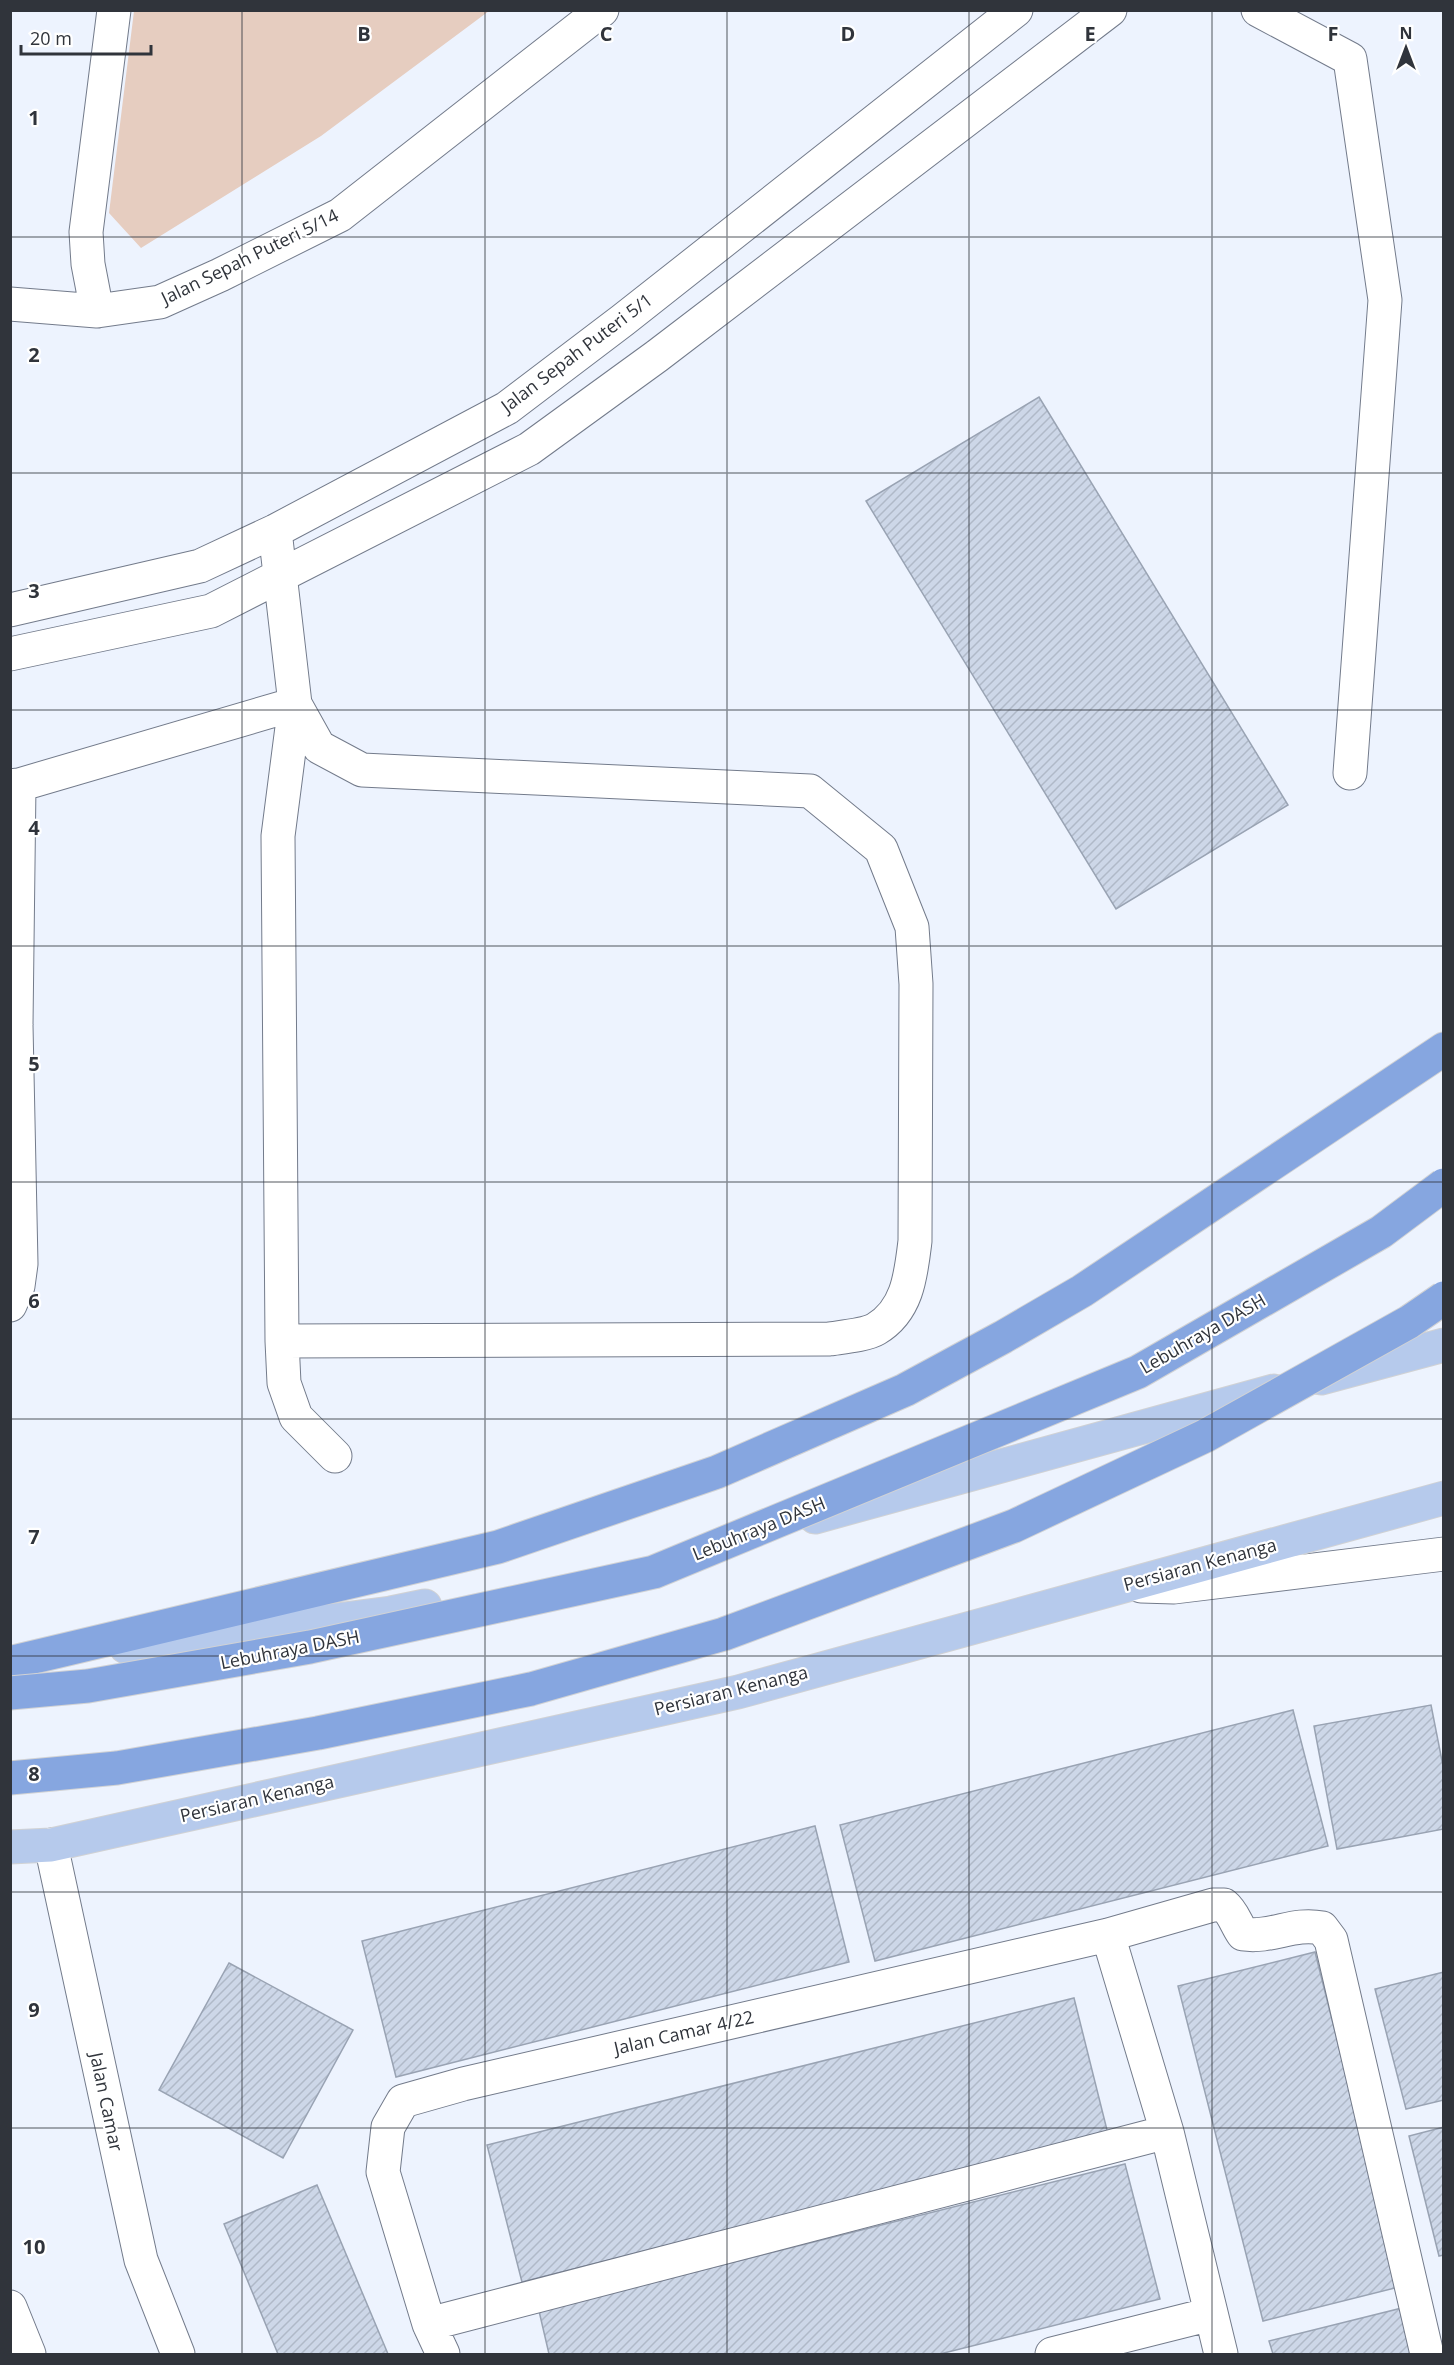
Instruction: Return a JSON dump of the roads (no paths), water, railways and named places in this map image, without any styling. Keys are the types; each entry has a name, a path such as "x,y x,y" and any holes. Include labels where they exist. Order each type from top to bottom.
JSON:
{"highway":[{"path":"11,1672 498,1547 717,1472 905,1390 1004,1337 1082,1291 1443,1049"},
{"name":"Lebuhraya DASH","path":"11,1672 88,1686 310,1647 654,1572 1138,1372 1381,1232 1443,1185"},
{"path":"10,1778 117,1768 318,1733 531,1689 724,1634 1014,1526 1205,1436 1409,1322 1443,1298"}],"main road":[{"path":"11,1672 391,1613 684,1553 1443,1345"},
{"name":"Persiaran Kenanga","path":"10,1847 51,1845 738,1692 1443,1498"}],"street":[{"path":"97,311 88,264 86,232 114,10"},
{"name":"Jalan Sepah Puteri 5/14","path":"10,304 97,311 160,302 220,275 340,215 602,10"},
{"name":"Jalan Sepah Puteri 5/1","path":"10,610 200,567 275,531 507,408 633,313 1017,10"},
{"path":"10,654 211,611 529,449 657,356 1110,10"},
{"path":"1258,10 1350,59 1385,300 1350,773"},
{"path":"275,531 295,704 278,836 284,1383 296,1417 335,1456"},
{"path":"10,1305 18,1286 21,1264 13,1025 15,786 295,704"},
{"path":"282,1341 829,1339 875,1329 898,1308 909,1283 915,1241 916,984 912,927 881,849 810,791 362,770 318,747 295,704"},
{"path":"1127,1585 1174,1587 1443,1554"},
{"name":"Jalan Camar","path":"51,1845 141,2260 178,2355"},
{"name":"Jalan Camar 4/22","path":"443,2355 429,2324 383,2172 388,2127 403,2101 463,2084 1108,1935 1213,1905 1224,1905 1232,1911 1234,1922 1243,1934 1258,1936 1307,1925 1322,1928 1331,1940 1427,2355"},
{"path":"1108,1935 1167,2132 1221,2355"},
{"path":"429,2324 1167,2132"},
{"path":"10,2307 29,2355"},
{"path":"1052,2355 1211,2314"}]}
